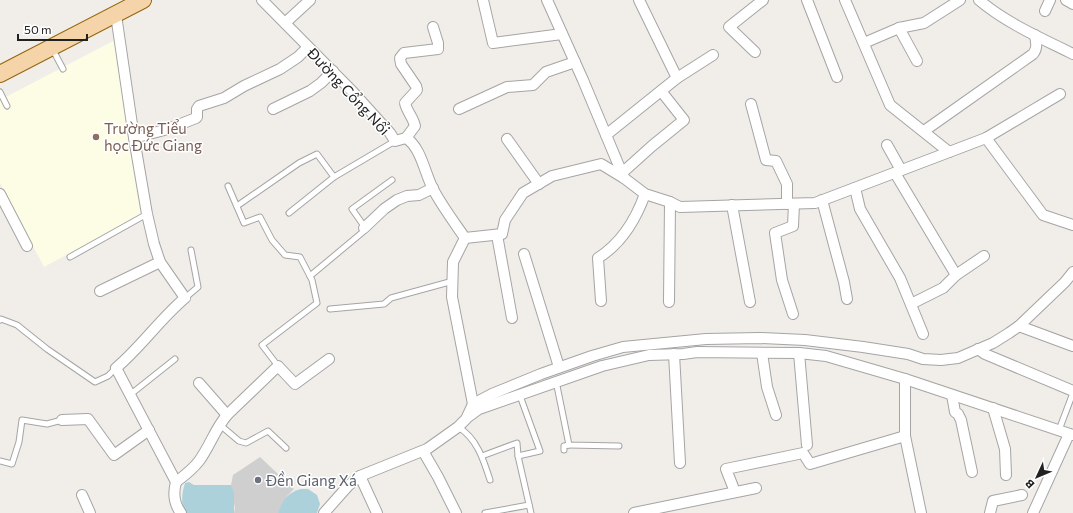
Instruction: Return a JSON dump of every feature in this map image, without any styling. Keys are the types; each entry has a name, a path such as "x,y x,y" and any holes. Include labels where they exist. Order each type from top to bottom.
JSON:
{"main road":[{"path":"0,74 143,0"}],"street":[{"name":"Đường Cổng Nổi","path":"262,0 333,71 390,132 395,141 406,138 414,145 433,188 465,238"},
{"path":"285,23 310,0"},
{"path":"483,0 494,43 562,34"},
{"path":"547,0 623,175"},
{"path":"639,0 678,78"},
{"path":"755,52 729,27 763,0"},
{"path":"807,0 836,77"},
{"path":"845,0 890,105 949,152"},
{"path":"864,43 899,28 924,23 960,0"},
{"path":"979,0 1000,15 1073,54"},
{"path":"1045,11 1050,0"},
{"path":"1066,0 1073,4"},
{"path":"116,15 134,138 147,214 154,244 160,262 185,298 116,368 176,482"},
{"path":"406,138 415,126 414,120 406,109 406,103 417,90 416,86 401,64 400,58 404,53 438,48 438,42 433,27"},
{"path":"899,28 917,61"},
{"path":"924,131 1033,54 1036,51 1035,35"},
{"path":"134,138 168,130 196,118 196,109 199,106 224,98 244,86 280,69 298,57 308,47"},
{"path":"606,135 678,78 713,55"},
{"path":"459,109 506,87 533,85 546,72 575,62"},
{"path":"273,109 315,87 333,71"},
{"path":"623,175 652,146 684,120 661,91"},
{"path":"466,419 473,404 452,297 453,262 465,238 502,234 505,220 523,193 552,176 601,164 623,175 645,194 670,202 680,207 815,203 986,138 1060,94"},
{"path":"751,104 766,160 776,161 787,184 793,226 775,233 782,280 793,314"},
{"path":"986,138 1043,215 1073,225"},
{"path":"507,139 539,184"},
{"path":"887,144 898,172 956,275"},
{"path":"364,228 396,200 408,196 419,195 433,188"},
{"path":"855,188 860,209 900,278 923,334"},
{"path":"0,194 27,246"},
{"path":"601,301 598,258 609,251 621,238 638,212 645,194"},
{"path":"822,200 844,282 847,299"},
{"path":"669,302 670,202"},
{"path":"732,205 750,302"},
{"path":"496,235 512,318"},
{"path":"524,254 559,367"},
{"path":"911,304 943,288 956,275 984,256"},
{"path":"100,291 160,262"},
{"path":"324,513 348,486 360,476 423,451 458,427 479,409 518,390 559,367 623,346 706,339 760,338 804,340 908,354 923,359 941,360 958,358 992,343 1019,326 1065,282 1073,272"},
{"path":"1019,326 1073,346"},
{"path":"978,349 984,354 1073,392"},
{"path":"473,404 492,394 556,382 602,366 649,354 697,352 799,353 826,356 905,379 1071,435 1033,513"},
{"path":"762,353 767,387 776,415"},
{"path":"799,353 807,445"},
{"path":"674,354 680,463"},
{"path":"181,513 176,505 173,492 176,482 199,461 219,424 227,415 278,366 295,384 329,359"},
{"path":"905,379 905,436 921,513"},
{"path":"199,383 227,415"},
{"path":"952,395 955,412 958,414 960,420 972,472"},
{"path":"993,408 1005,449 1006,475"},
{"path":"62,420 88,419 114,455 149,430"},
{"path":"735,492 726,469 803,453 810,464 905,436"},
{"path":"423,451 456,513"},
{"path":"360,476 377,513"},
{"path":"634,513 756,488"},
{"path":"82,495 90,513"},
{"path":"990,513 993,501 1022,495"}],"lane":[{"path":"51,47 63,69"},
{"path":"0,92 7,106"},
{"path":"289,213 334,178 395,141"},
{"path":"237,206 299,163 317,154 334,178"},
{"path":"310,276 364,231 364,226 352,209 392,180"},
{"path":"228,186 244,223 260,217 272,240 285,255 300,257 310,276 316,303 262,345 278,366"},
{"path":"70,257 147,214"},
{"path":"185,298 194,292 198,287 191,250"},
{"path":"330,309 384,304 391,298 453,281"},
{"path":"0,320 1,319 17,324 47,349 95,382 108,376 116,368"},
{"path":"131,394 175,359"},
{"path":"556,382 569,444"},
{"path":"518,390 540,451 518,456"},
{"path":"1059,430 1073,392"},
{"path":"0,461 12,464 19,442 22,420 47,424 62,420"},
{"path":"219,424 239,441 246,442 268,431 286,448"},
{"path":"458,427 466,431 482,456 490,480"},
{"path":"482,456 517,443 518,456 531,513"},
{"path":"564,450 564,446 569,444 619,446"},
{"path":"485,513 529,505"}],"shaded area":[{"path":"117,39 144,213 44,267 0,183 0,100"},
{"name":"Đền Giang Xá","path":"260,457 294,489 287,496 278,513 234,513 235,508 231,485 233,475"}],"water":[{"path":"189,482 194,485 231,485 234,493 234,513 186,513 182,502 182,495 185,483"},
{"path":"301,489 308,489 317,495 320,504 317,513 278,513 286,498 292,492"}],"place":[{"name":"Trường Tiểu học Đức Giang","path":"96,137"},
{"name":"Đền Giang Xá","path":"258,480"}]}
